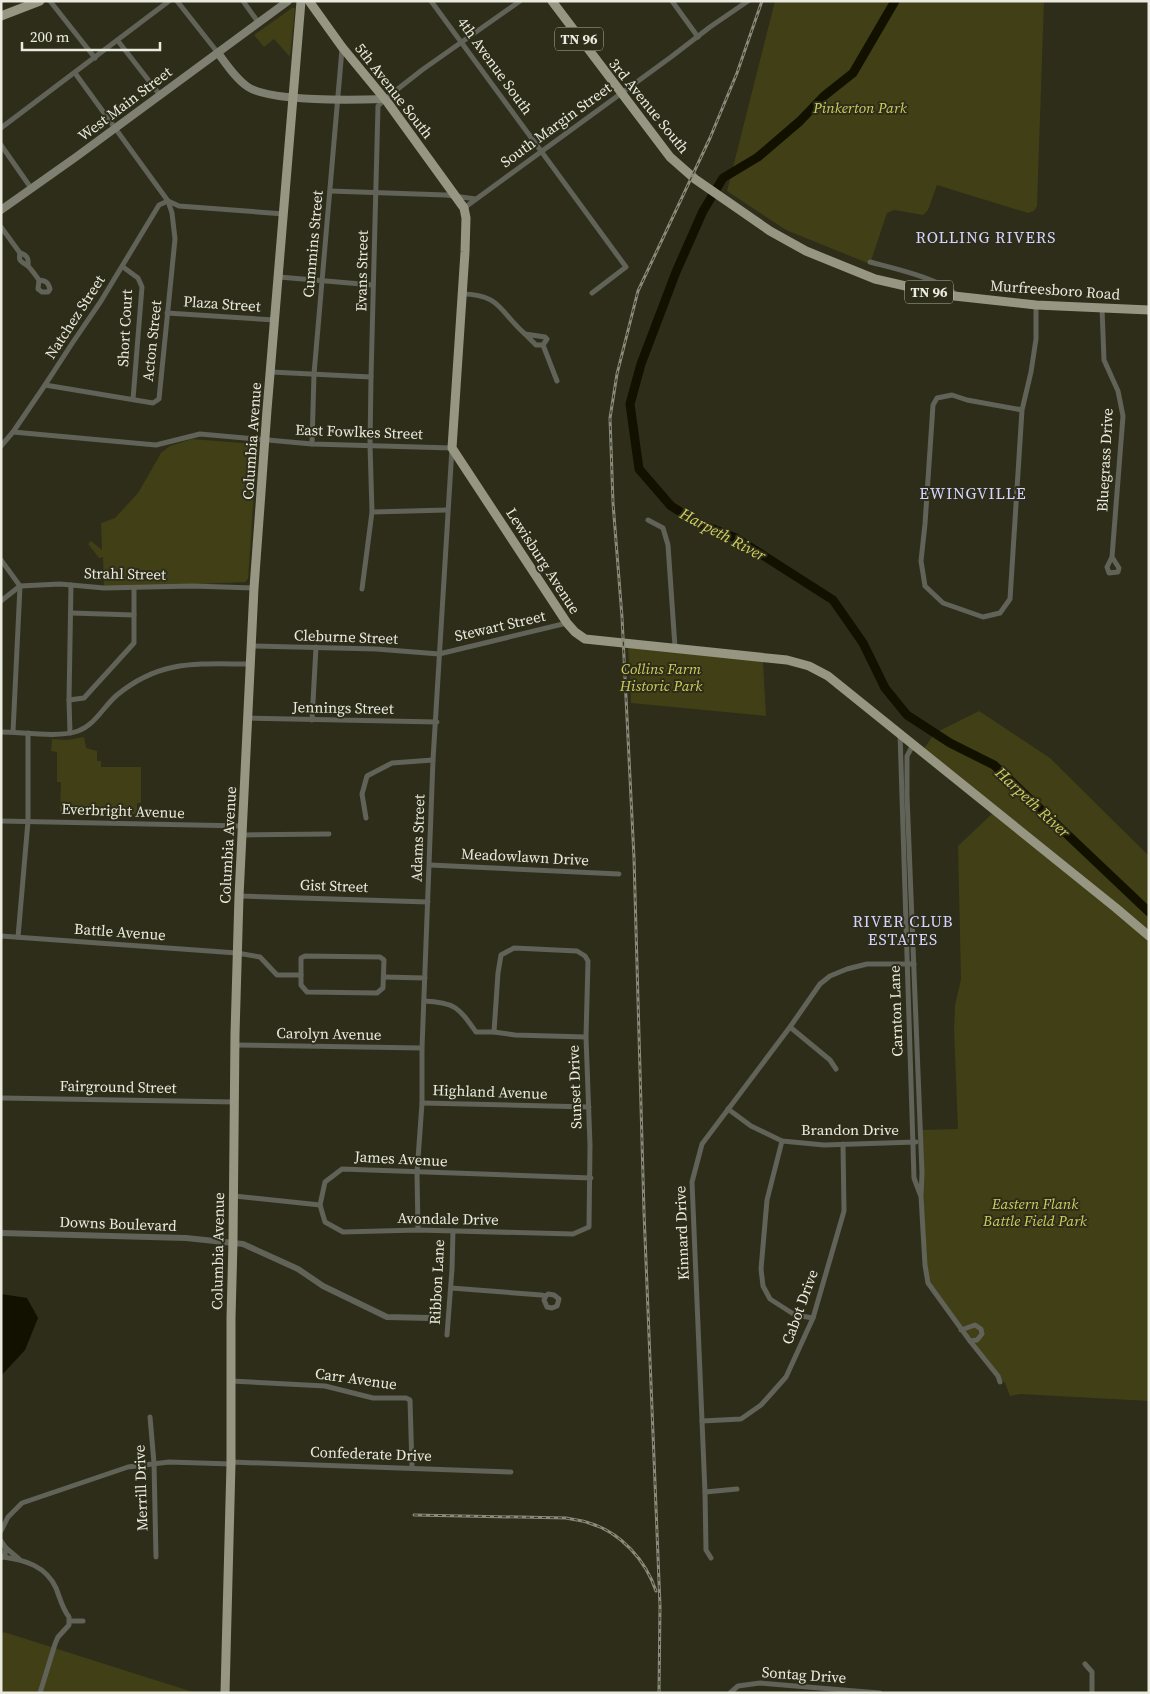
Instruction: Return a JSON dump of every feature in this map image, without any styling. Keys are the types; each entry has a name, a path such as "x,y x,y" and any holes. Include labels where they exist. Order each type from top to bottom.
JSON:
{"main road":[{"path":"1,16 40,1"},
{"name":"West Main Street","path":"1,210 288,1"},
{"name":"Columbia Avenue","path":"225,1693 231,1463 231,1318 234,1242 235,1045 239,896 254,588 301,1"},
{"name":"5th Avenue South","path":"309,1 385,99 457,197"},
{"name":"3rd Avenue South","path":"552,1 670,157 694,178"},
{"path":"218,53 237,78 250,88 271,94 339,100 385,99"},
{"name":"Murfreesboro Road","path":"694,178 770,232 837,265 875,279 907,288 1036,305 1149,310"},
{"path":"452,448 466,218 464,208 457,197"},
{"name":"Lewisburg Avenue","path":"452,448 567,623 575,632 585,639 786,660 809,666 828,676 979,796 1149,936"}],"street":[{"path":"50,1 95,58"},
{"path":"1,128 169,1"},
{"path":"177,1 218,53"},
{"path":"243,1 258,22"},
{"name":"4th Avenue South","path":"431,1 626,267 592,293"},
{"path":"385,99 422,70 520,1"},
{"path":"672,1 698,37"},
{"name":"South Margin Street","path":"464,208 748,1"},
{"path":"118,41 160,95"},
{"name":"Cummins Street","path":"312,444 314,374 339,100 342,46"},
{"path":"75,73 168,201 179,206 284,214"},
{"name":"Evans Street","path":"362,589 372,512 370,445 371,377 378,106 385,99"},
{"path":"1,145 31,188"},
{"path":"330,191 446,194 476,199"},
{"name":"Natchez Street","path":"1,446 46,385 160,206 168,201"},
{"name":"Acton Street","path":"46,385 152,403 159,399 175,240 172,213 168,201"},
{"path":"1,227 20,253 21,263 28,266 39,280"},
{"name":"Murfreesboro Road","path":"870,262 938,282 950,288 959,296"},
{"name":"Short Court","path":"123,266 138,278 142,287 133,399"},
{"path":"279,277 373,286"},
{"path":"462,294 474,294 495,301 536,345 543,345"},
{"path":"1022,410 976,402 952,395 937,398 933,405 926,524 921,560 925,586 943,603 983,616 1000,613 1010,600 1022,410 1032,372 1036,339 1036,305"},
{"name":"Bluegrass Drive","path":"1102,308 1104,360 1118,391 1123,416 1112,557"},
{"name":"Plaza Street","path":"167,313 276,320"},
{"path":"525,334 545,337 547,339 543,345"},
{"path":"543,345 557,381"},
{"path":"271,372 371,377"},
{"name":"East Fowlkes Street","path":"13,432 156,445 200,434 312,444 452,448"},
{"name":"Adams Street","path":"418,1230 417,1173 422,1103 422,1048 433,760 437,722 439,654 452,448"},
{"path":"372,512 448,510"},
{"path":"648,520 663,528 668,545 675,648"},
{"path":"1,560 20,586 13,732"},
{"path":"70,733 71,585"},
{"path":"1,601 20,586"},
{"name":"Strahl Street","path":"20,586 254,588"},
{"path":"69,700 84,698 134,643 134,588"},
{"path":"71,613 134,614"},
{"name":"Stewart Street","path":"439,654 567,623"},
{"name":"Cleburne Street","path":"252,646 316,647 439,654"},
{"path":"312,720 316,647"},
{"path":"1,732 70,733 88,726 115,696 136,681 159,670 187,664 251,664"},
{"name":"Jennings Street","path":"248,718 437,722"},
{"path":"18,937 28,821 28,733"},
{"name":"Carnton Lane","path":"900,733 914,1178 921,1196"},
{"name":"Carnton Lane","path":"913,744 907,756 907,785 925,1265 928,1283 998,1376 1000,1382"},
{"path":"366,818 362,794 368,776 392,763 433,760"},
{"name":"Everbright Avenue","path":"1,821 179,826 329,834"},
{"name":"Meadowlawn Drive","path":"430,865 619,874"},
{"name":"Gist Street","path":"239,896 428,902"},
{"name":"Battle Avenue","path":"1,936 237,953 260,956 277,975 301,975"},
{"name":"Sunset Drive","path":"494,1032 501,955 514,948 577,951 585,956 588,961 586,1037 591,1178 589,1227"},
{"path":"306,956 380,957 384,960 384,977 383,988 377,994 307,992 301,985 301,958 306,956"},
{"name":"Kinnard Drive","path":"710,1558 706,1550 692,1182 702,1144 820,984 830,976 867,964 914,964"},
{"path":"384,977 425,978"},
{"path":"424,1001 443,1002 461,1011 476,1032 494,1032 516,1036 586,1037"},
{"path":"790,1027 830,1060 836,1069"},
{"name":"Carolyn Avenue","path":"235,1045 422,1048"},
{"name":"Fairground Street","path":"1,1098 235,1102"},
{"name":"Highland Avenue","path":"422,1103 589,1108"},
{"name":"Brandon Drive","path":"728,1109 751,1126 782,1141 824,1145 920,1141"},
{"path":"782,1141 767,1200 761,1268 763,1286 770,1299 795,1315 813,1318"},
{"name":"Cabot Drive","path":"702,1421 741,1419 761,1405 786,1377 813,1318 844,1211 843,1144"},
{"name":"James Avenue","path":"320,1205 325,1182 342,1169 591,1178"},
{"path":"234,1196 320,1205"},
{"name":"Avondale Drive","path":"320,1205 325,1222 343,1232 418,1230 573,1234 589,1227"},
{"name":"Ribbon Lane","path":"447,1335 453,1231"},
{"name":"Downs Boulevard","path":"1,1233 176,1238 234,1242 275,1258 323,1286 387,1317 430,1318"},
{"path":"451,1288 541,1294 546,1296"},
{"path":"962,1330 975,1325 981,1329 982,1334 980,1338 970,1341"},
{"name":"Carr Avenue","path":"231,1381 325,1386 373,1398 406,1398 410,1400 412,1468"},
{"name":"Merrill Drive","path":"150,1417 154,1463 156,1557"},
{"name":"Confederate Drive","path":"2,1558 5,1555 2,1530 8,1517 22,1503 128,1467 172,1462 511,1472"},
{"path":"705,1492 737,1489"},
{"path":"4,1544 20,1560"},
{"path":"2,1558 20,1560 37,1566 49,1575 70,1621 69,1625 58,1637 40,1693"},
{"path":"70,1621 83,1621"},
{"path":"1086,1664 1092,1672 1092,1693"},
{"name":"Sontag Drive","path":"730,1693 738,1686 760,1683 815,1690 879,1693"}],"green space":[{"name":"Pinkerton Park","path":"775,1 1044,1 1037,206 1034,211 1028,213 937,185 928,210 923,215 894,210 887,213 870,264 786,230 727,191"},
{"path":"292,8 295,8 290,57 274,39 264,47 254,35"},
{"path":"192,439 255,444 257,449 248,579 245,582 104,588 103,557 99,558 88,544 91,541 102,550 101,523 115,518 138,493 161,453 170,446"},
{"name":"Collins Farm Historic Park","path":"628,647 763,661 766,716 631,703"},
{"name":"Eastern Flank Battle Field Park","path":"979,711 1050,758 1149,856 1149,1401 1020,1394 1010,1396 1005,1383 928,1283 920,1130 958,1129 954,1030 955,1005 961,979 958,846 996,810 922,751 935,733"},
{"path":"84,737 86,748 97,751 97,761 101,761 101,767 141,767 141,803 137,803 137,814 61,814 61,782 57,782 57,752 51,751 52,739 67,740"},
{"path":"4,1632 196,1693 1,1693 1,1635"}],"shaded area":[{"path":"1,1294 27,1298 38,1318 25,1350 1,1376"}],"waterway":[{"name":"Harpeth River","path":"895,1 853,73 824,96 800,121 758,157 723,178 703,211 676,272 641,364 630,404 639,469 671,506 700,524 736,538 833,600 863,643 885,688 907,715 950,743 994,765 1149,912"}],"railway":[{"path":"659,1693 660,1606 644,1212 634,858 622,617 613,503 610,418 617,374 638,291 710,138 737,73 762,1"},
{"path":"414,1515 566,1518 586,1522 612,1533 631,1549 646,1569 656,1591"}],"district":[{"name":"ROLLING RIVERS","path":"986,237"},
{"name":"EWINGVILLE","path":"973,493"},
{"name":"RIVER CLUB ESTATES","path":"903,930"}]}
